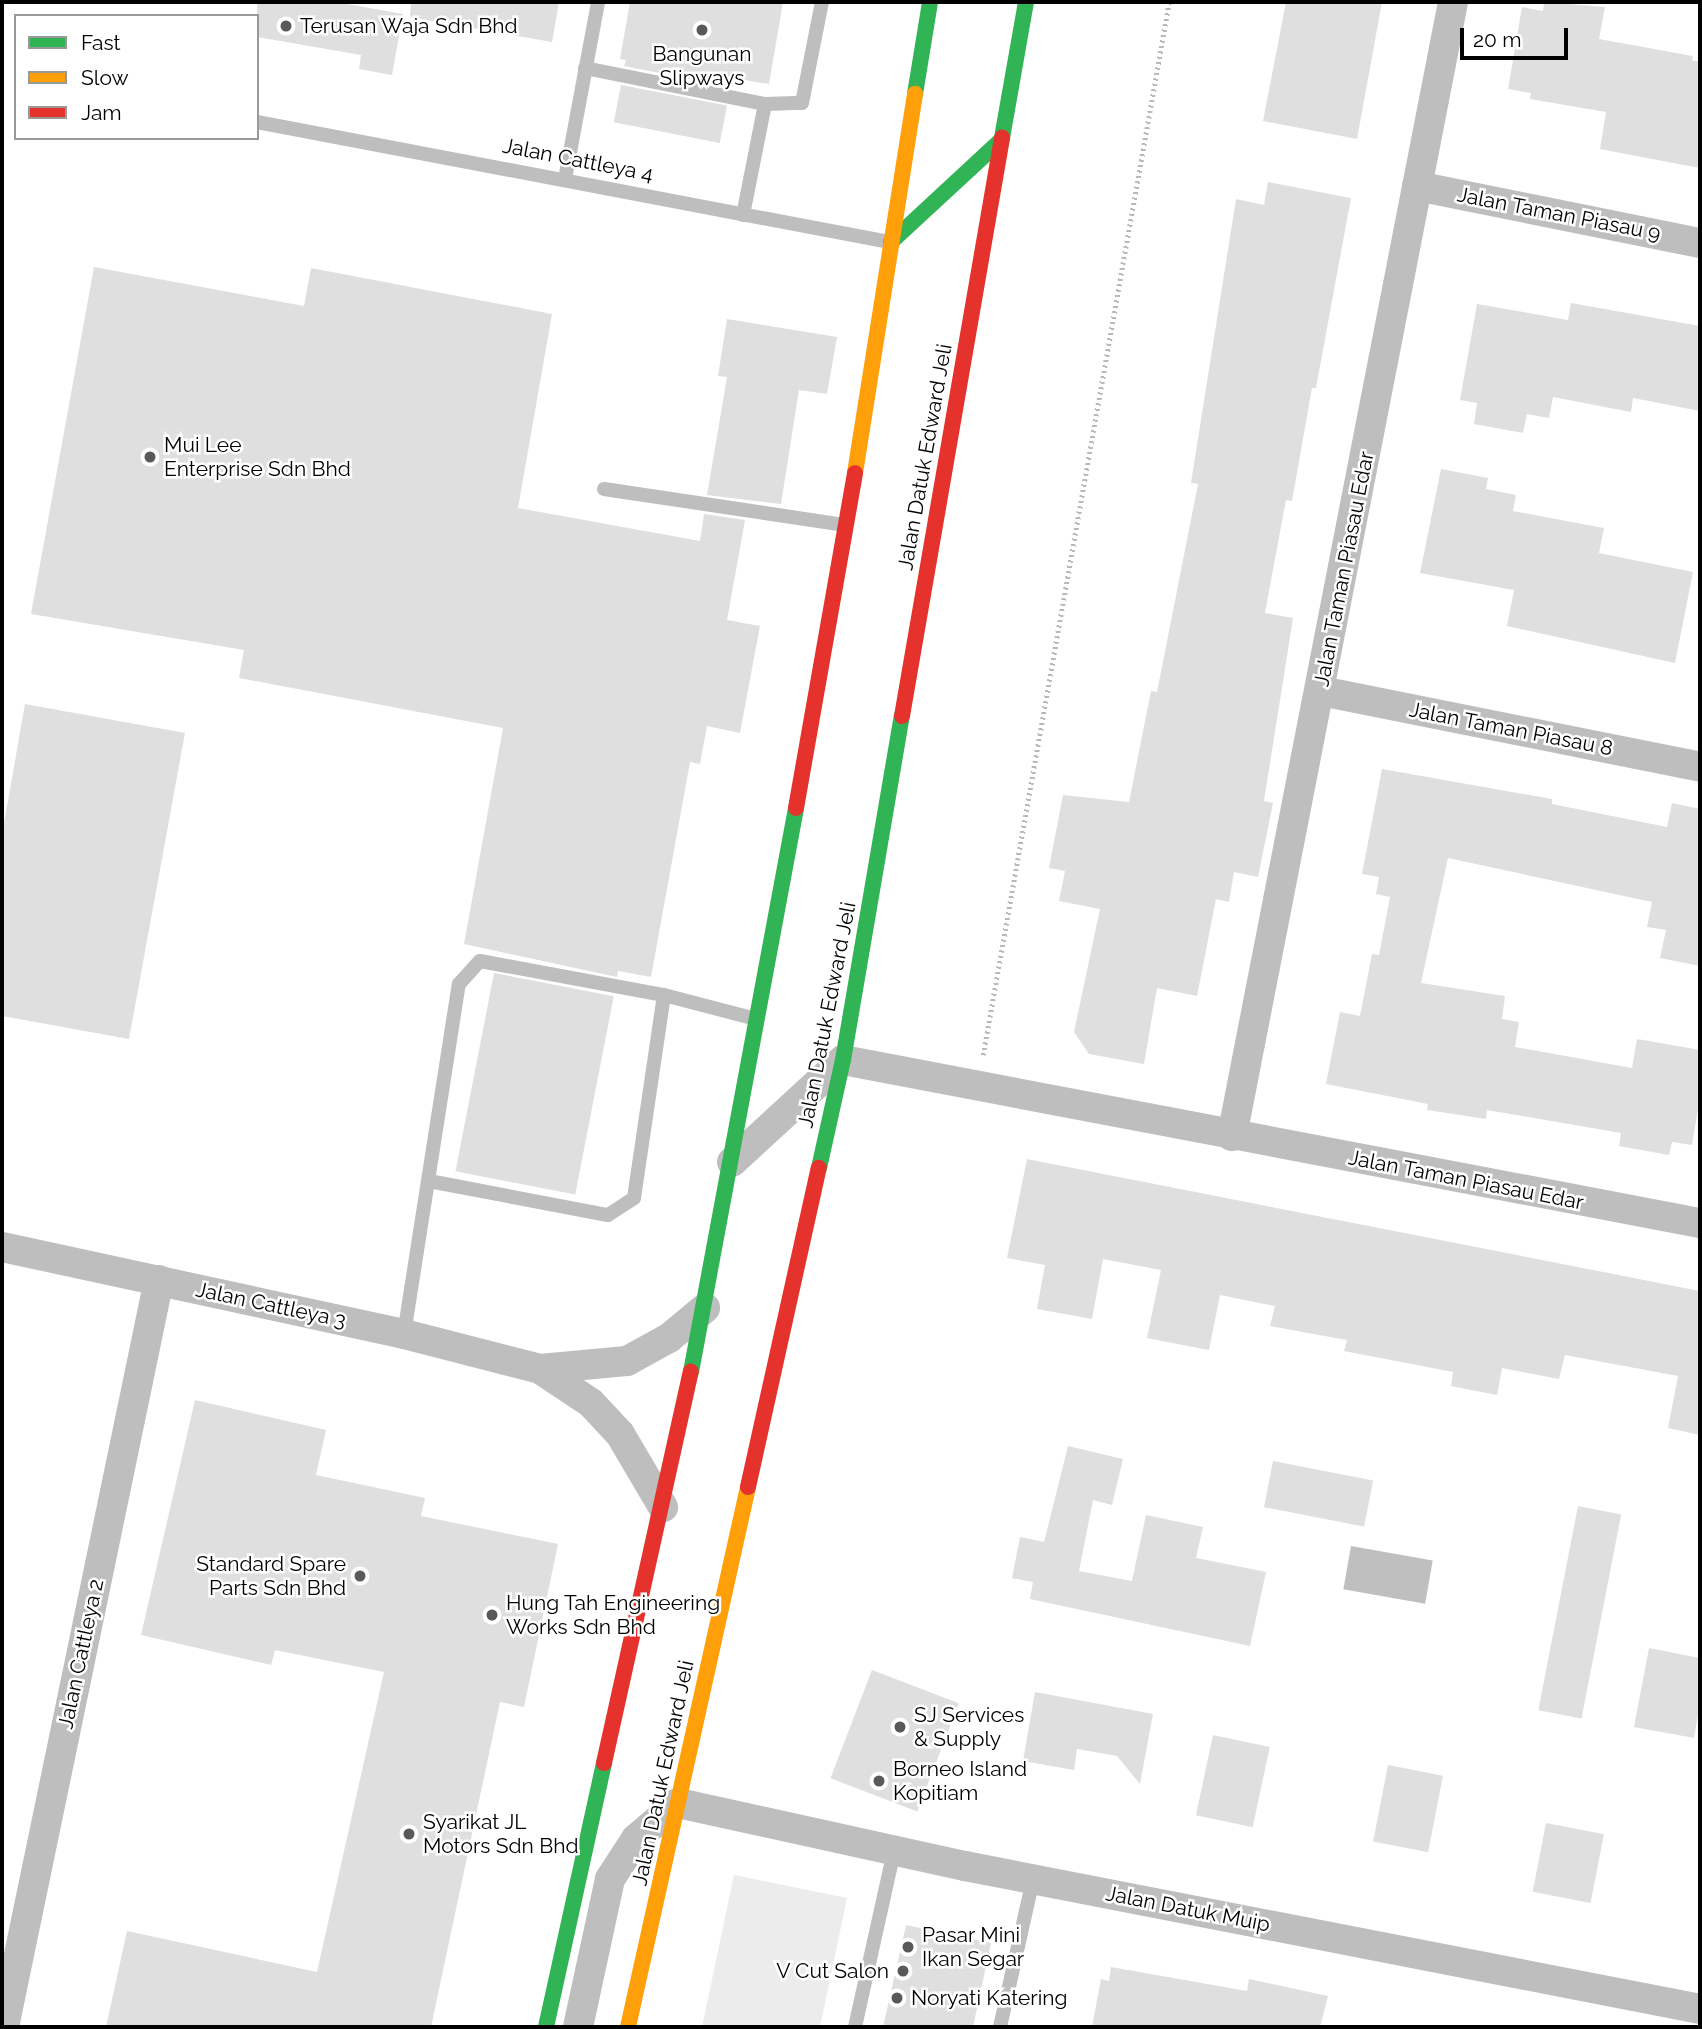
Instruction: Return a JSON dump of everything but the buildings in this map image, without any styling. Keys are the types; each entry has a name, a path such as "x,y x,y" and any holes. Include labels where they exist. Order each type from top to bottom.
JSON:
{"street":[{"path":"545,2027 663,1507 705,1308 759,1020 846,525 930,2"},
{"name":"Jalan Datuk Edward Jeli","path":"628,2027 843,1060 1026,2"},
{"name":"Jalan Taman Piasau Edar","path":"1232,1136 1321,691 1453,2"},
{"path":"891,242 1001,140"},
{"name":"Jalan Taman Piasau 9","path":"1418,186 1700,243"},
{"name":"Jalan Taman Piasau 8","path":"1321,691 1700,767"},
{"path":"732,1162 843,1060"},
{"name":"Jalan Taman Piasau Edar","path":"843,1060 978,1083 1232,1136 1700,1223"},
{"name":"Jalan Cattleya 3","path":"2,1247 404,1334 540,1369 591,1403 620,1434 663,1507"},
{"name":"Jalan Cattleya 2","path":"4,2027 159,1280"},
{"name":"Jalan Cattleya 3","path":"540,1369 627,1361 669,1338 705,1308"},
{"path":"578,2027 610,1879 636,1839 678,1804"},
{"name":"Jalan Datuk Muip","path":"678,1804 1033,1879 1700,2008"}],"lane":[{"path":"565,179 597,2"},
{"path":"586,68 765,104 802,103 822,2"},
{"path":"743,215 765,104"},
{"name":"Jalan Cattleya 4","path":"259,122 891,242"},
{"path":"604,489 846,525"},
{"path":"404,1334 460,984 480,961 664,995 759,1020"},
{"path":"429,1181 608,1215 634,1198 664,995"},
{"path":"855,2027 894,1851"},
{"path":"1000,2027 1033,1879"}],"path":[{"path":"978,1083 1169,2"}],"shaded area":[{"path":"1351,1546 1433,1560 1425,1604 1343,1589"},
{"path":"734,1875 847,1898 820,2027 702,2027"}],"traffic: fast":[{"path":"915,94 930,2"},
{"path":"1002,138 1026,2"},
{"path":"891,242 1001,140"},
{"path":"819,1168 843,1060 902,716"},
{"path":"691,1372 796,808"},
{"path":"546,2027 604,1763"}],"traffic: slow":[{"path":"855,473 915,94"},
{"path":"628,2027 748,1487"}],"traffic: jam":[{"path":"902,716 1002,138"},
{"path":"796,808 855,473"},
{"path":"748,1487 819,1168"},
{"path":"604,1763 691,1372"}],"place":[{"name":"Terusan Waja Sdn Bhd","path":"286,26"},
{"name":"Bangunan Slipways","path":"702,30"},
{"name":"Mui Lee Enterprise Sdn Bhd","path":"150,457"},
{"name":"Standard Spare Parts Sdn Bhd","path":"360,1576"},
{"name":"Hung Tah Engineering Works Sdn Bhd","path":"492,1615"},
{"name":"SJ Services & Supply","path":"900,1727"},
{"name":"Borneo Island Kopitiam","path":"879,1781"},
{"name":"Syarikat JL Motors Sdn Bhd","path":"409,1834"},
{"name":"Pasar Mini Ikan Segar","path":"908,1947"},
{"name":"V Cut Salon","path":"903,1971"},
{"name":"Noryati Katering","path":"897,1998"}]}
